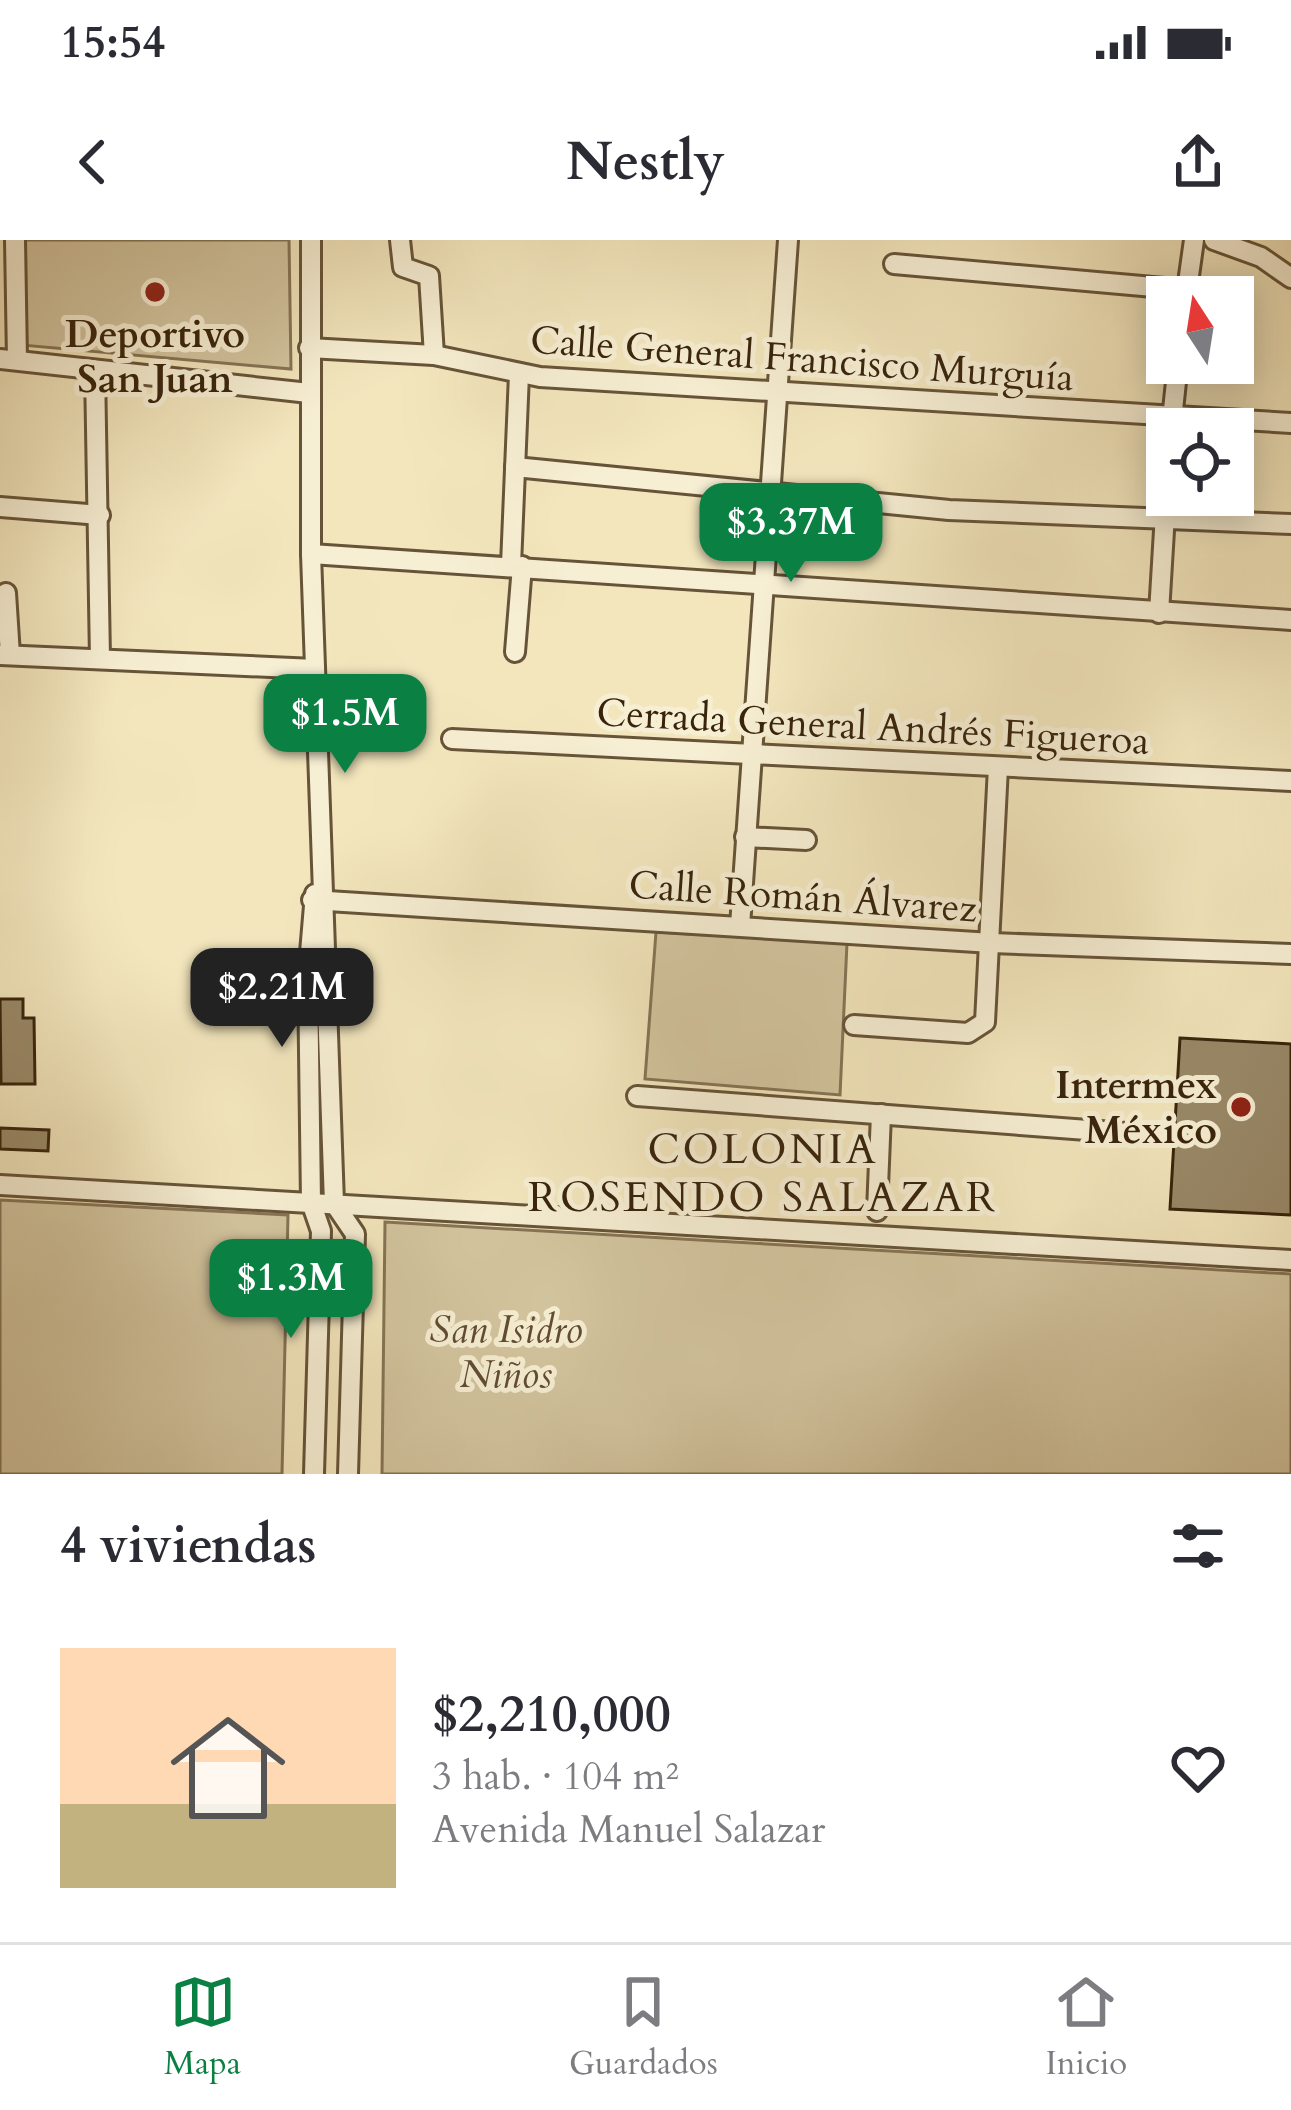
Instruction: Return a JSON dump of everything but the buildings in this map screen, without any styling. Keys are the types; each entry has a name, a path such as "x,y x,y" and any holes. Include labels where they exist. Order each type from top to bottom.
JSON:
{"street":[{"path":"15,240 8,360 309,393"},
{"path":"311,240 309,393 319,895 319,1068 311,1202 321,1231 314,1474"},
{"path":"400,240 400,263 429,276 434,355"},
{"path":"740,926 788,240"},
{"path":"1189,276 1194,240"},
{"path":"1214,240 1261,257 1291,278"},
{"path":"894,264 1146,290"},
{"name":"Calle General Francisco Murguía","path":"309,348 434,355 519,374 1146,421"},
{"path":"94,370 100,659"},
{"path":"515,652 519,374"},
{"name":"Calle General Francisco Murguía","path":"1254,423 1291,423"},
{"path":"515,467 950,510 1291,524"},
{"path":"0,507 100,514"},
{"path":"1159,613 1164,518"},
{"path":"311,554 1291,620"},
{"path":"6,593 5,655 315,670"},
{"name":"Cerrada General Andrés Figueroa","path":"452,740 1291,781"},
{"path":"854,1025 979,1030 988,1011 998,766"},
{"path":"745,837 806,840"},
{"name":"Calle Román Álvarez","path":"319,895 992,943 1291,954"},
{"path":"319,1068 334,1203 355,1234 348,1474"},
{"path":"637,1096 1126,1133"},
{"path":"877,1211 881,1114"},
{"path":"0,1185 1291,1260"},
{"path":"850,1231 877,1211"},
{"path":"877,1211 911,1235"}],"green space":[{"name":"Deportivo San Juan","path":"21,240 289,240 291,369 21,345"},
{"path":"656,932 847,943 840,1095 645,1079"},
{"path":"0,1200 288,1215 282,1474 0,1474"},
{"name":"San Isidro Niños","path":"385,1222 1291,1274 1291,1474 382,1474"}],"place":[{"name":"Deportivo San Juan","path":"155,292"},
{"name":"Intermex México","path":"1241,1107"}],"district":[{"name":"COLONIA ROSENDO SALAZAR","path":"763,1173"}]}
